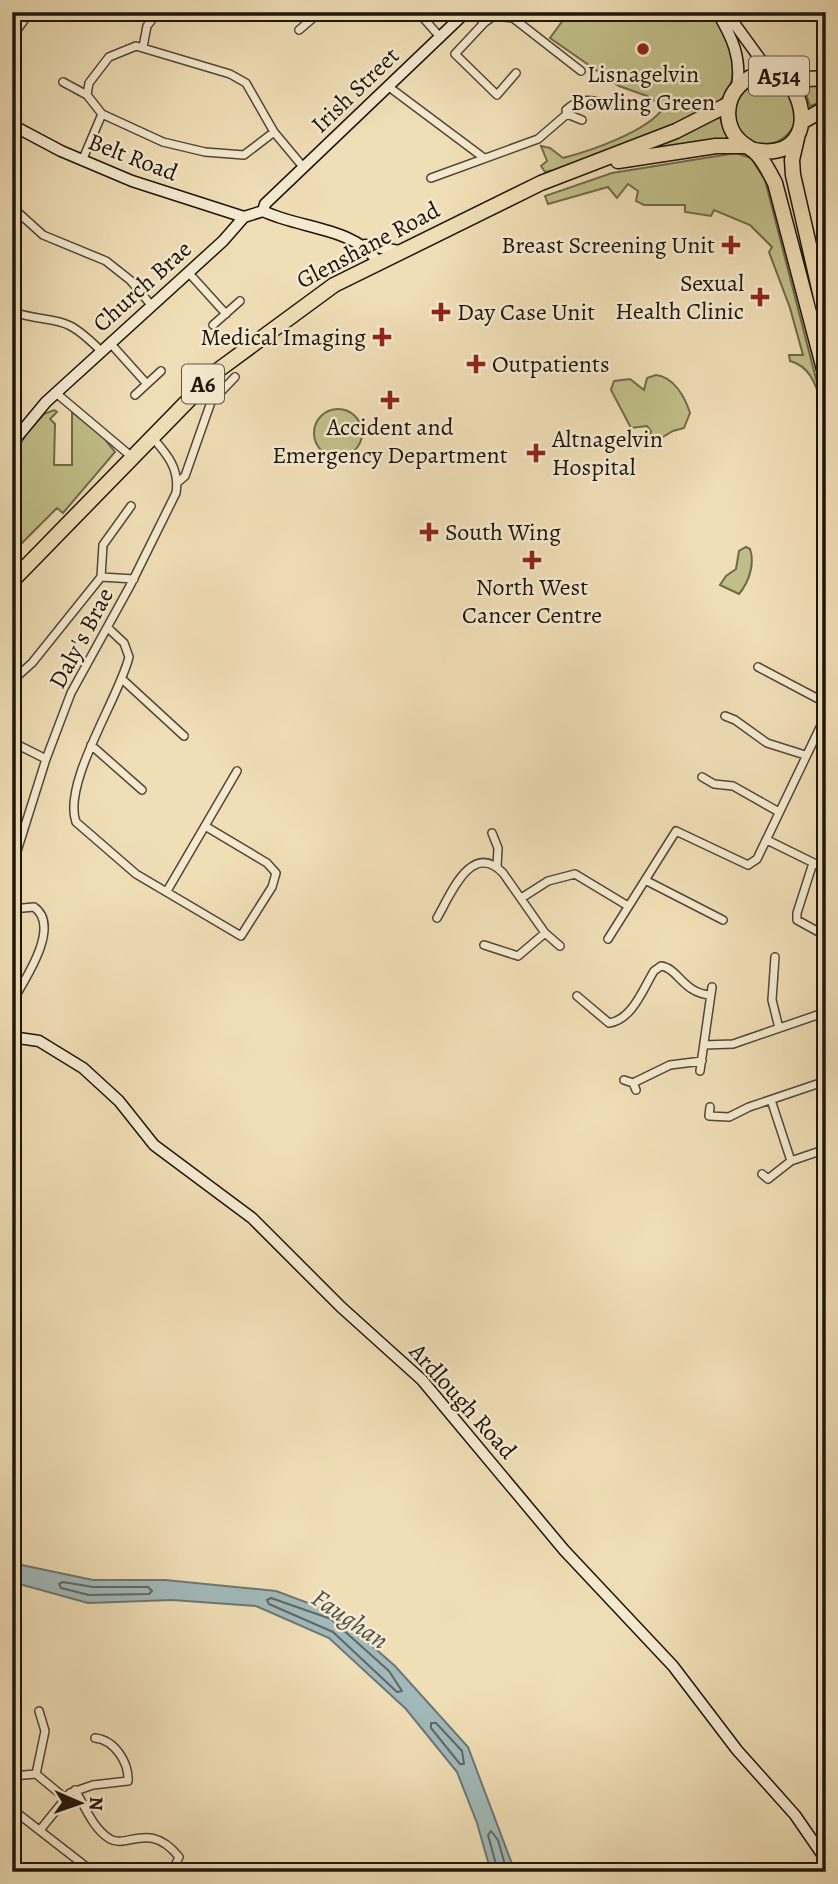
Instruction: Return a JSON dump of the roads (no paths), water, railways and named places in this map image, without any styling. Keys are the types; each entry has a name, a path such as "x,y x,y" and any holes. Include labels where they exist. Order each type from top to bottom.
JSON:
{"highway":[{"name":"A514","path":"826,319 795,187 792,160 804,120 802,96 788,80 771,74 753,77 737,87 729,104 730,128 750,148 775,183 826,377"},
{"path":"788,80 826,78"},
{"name":"Glenshane Road","path":"12,581 202,385 251,343 334,285 541,183 592,166 676,131 729,104"},
{"path":"804,120 826,108"},
{"path":"750,148 777,150 797,138"},
{"name":"Glenshane Road","path":"592,166 684,150 750,148"}],"street":[{"path":"12,37 30,12"},
{"path":"143,47 147,26 158,12"},
{"path":"299,30 320,12"},
{"path":"418,12 440,37"},
{"name":"Irish Street","path":"304,168 466,12"},
{"path":"474,12 484,23"},
{"path":"717,12 734,43 739,61 737,87"},
{"path":"726,12 771,74"},
{"path":"516,73 497,95 455,54 494,16 513,18 582,71"},
{"path":"87,95 89,83 109,57 143,47 230,74 246,83 274,132 304,168 265,204 264,211 284,221 363,244 399,251"},
{"path":"63,82 87,95 102,114 163,142 205,152 244,155 274,132"},
{"path":"389,87 484,158"},
{"path":"431,178 538,139 567,114 566,110 575,102 587,99 616,105"},
{"path":"82,161 102,114"},
{"path":"567,114 582,120"},
{"name":"Belt Road","path":"12,125 82,161 132,181 244,217"},
{"path":"12,207 43,235 106,261 130,280 152,306"},
{"name":"Church Brae","path":"12,443 56,393 244,217 264,211"},
{"path":"363,244 378,262"},
{"path":"188,272 226,314"},
{"path":"213,325 240,301"},
{"path":"12,312 63,320 79,328 147,384"},
{"path":"135,395 161,370"},
{"name":"Daly's Brae","path":"12,867 46,759 71,693 134,579 172,503 178,482 185,476 211,402 235,377"},
{"path":"56,393 132,457"},
{"path":"152,436 172,461 178,482"},
{"path":"12,681 32,663 101,577 103,545 131,506"},
{"path":"101,577 134,579"},
{"path":"108,628 124,643 129,657 122,679 91,745 72,812 82,828 136,874 242,936 272,887 275,879 274,867 205,826"},
{"path":"758,667 826,703"},
{"path":"122,679 184,736"},
{"path":"608,939 676,831 748,865 757,859 826,715"},
{"path":"725,716 735,719 767,743 805,755"},
{"path":"12,737 20,746 46,759"},
{"path":"91,745 142,790"},
{"path":"167,891 237,771"},
{"path":"702,777 714,784 733,786 779,812"},
{"path":"492,833 498,848 497,867"},
{"path":"767,841 826,869"},
{"path":"437,918 461,874 470,866 484,863 497,867 523,897 545,933 560,946"},
{"path":"813,863 797,920 826,936"},
{"path":"523,897 548,881 575,874 628,906"},
{"path":"645,880 723,920"},
{"path":"12,909 34,907 39,910 44,929 35,960 12,1004 12,1023"},
{"path":"484,945 518,956 545,933"},
{"path":"778,962 772,1000 779,1028"},
{"path":"577,996 609,1023 614,1023 625,1018 654,971 661,966 667,967 692,990 711,991 701,1071"},
{"path":"704,1045 727,1045 826,1012"},
{"name":"Ardlough Road","path":"12,1037 39,1041 83,1068 119,1101 154,1145 252,1218 341,1307 422,1380 564,1550 673,1667 737,1750 794,1815 826,1860"},
{"path":"624,1080 634,1087 670,1065 702,1062"},
{"path":"710,1107 709,1116 720,1119 826,1081"},
{"path":"771,1100 791,1161"},
{"path":"762,1174 768,1179 791,1161 826,1149"},
{"path":"36,1774 45,1731 39,1711"},
{"path":"40,1830 65,1798 75,1790 128,1781 127,1769 120,1754 107,1742 95,1738"},
{"path":"12,1776 36,1774"},
{"path":"36,1774 47,1787 65,1798"},
{"path":"75,1790 96,1826 108,1838 118,1841 138,1836 149,1837 171,1849 179,1857 172,1872"},
{"path":"12,1809 93,1872"},
{"path":"12,1840 12,1849"},
{"path":"77,1872 84,1864"}],"water":[{"path":"12,1563 93,1580 165,1580 276,1591 335,1613 395,1666 468,1747 515,1872 491,1872 477,1823 457,1772 406,1709 329,1638 256,1606 172,1600 88,1603 12,1582"}],"place":[{"name":"Lisnagelvin Bowling Green","path":"643,49"},
{"name":"Breast Screening Unit","path":"731,245"},
{"name":"Sexual Health Clinic","path":"760,297"},
{"name":"Day Case Unit","path":"441,312"},
{"name":"Medical Imaging","path":"382,337"},
{"name":"Outpatients","path":"476,364"},
{"name":"Accident and Emergency Department","path":"390,400"},
{"name":"Altnagelvin Hospital","path":"536,453"},
{"name":"South Wing","path":"429,532"},
{"name":"North West Cancer Centre","path":"532,560"}],"water label":[{"name":"Faughan","path":"350,1619"}]}
